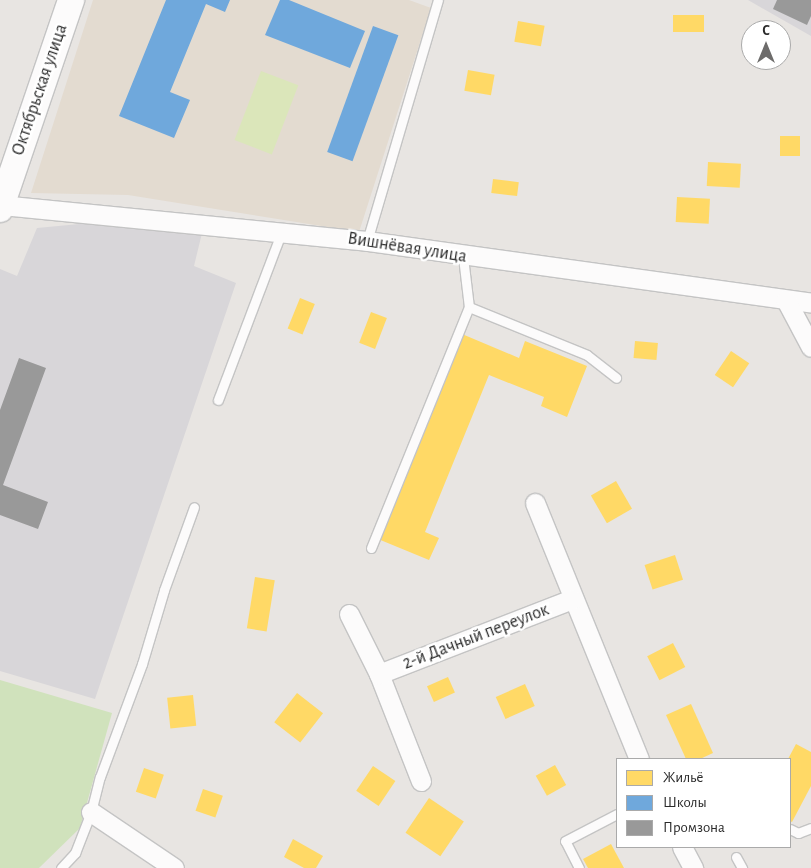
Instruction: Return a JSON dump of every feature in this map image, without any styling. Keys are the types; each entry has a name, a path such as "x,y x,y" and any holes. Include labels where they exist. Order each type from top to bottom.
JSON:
{"street":[{"name":"Октябрьская улица","path":"1,207 69,1"},
{"name":"Вишнёвая улица","path":"1,207 283,231 811,303"},
{"path":"786,300 811,347"},
{"name":"2-й Дачный переулок","path":"535,503 572,599 639,758"},
{"name":"2-й Дачный переулок","path":"379,674 572,599"},
{"path":"349,614 379,674 421,782"},
{"path":"91,812 174,868"},
{"path":"683,848 693,868"}],"lane":[{"path":"367,241 438,0"},
{"path":"218,400 283,231"},
{"path":"370,548 469,307 463,257"},
{"path":"469,307 588,355 616,378"},
{"path":"61,868 75,854 91,812 100,777 142,664 164,590 194,507"},
{"path":"579,868 565,841 616,815"},
{"path":"791,830 798,833 811,828"},
{"path":"736,857 742,868"}],"shaded area":[{"path":"93,0 409,0 431,8 359,232 128,195 31,193"},
{"path":"748,0 811,0 811,36 791,25 791,20 783,20"},
{"path":"90,223 202,233 194,266 236,283 95,699 0,671 0,269 17,276 37,228"}],"green space":[{"path":"261,71 298,85 272,154 234,140"},
{"path":"0,680 112,713 80,828 39,868 0,868"}],"building: Жильё":[{"path":"673,15 704,15 704,32 673,32"},
{"path":"518,21 545,26 541,46 514,42"},
{"path":"468,70 495,75 491,95 464,91"},
{"path":"780,136 800,136 800,156 780,156"},
{"path":"708,162 741,164 740,188 707,186"},
{"path":"493,179 519,182 517,196 491,193"},
{"path":"677,197 710,199 709,224 676,222"},
{"path":"300,298 315,304 302,335 288,329"},
{"path":"371,312 387,318 375,349 359,343"},
{"path":"462,334 519,358 525,341 587,366 567,417 541,406 544,397 489,375 425,532 439,538 429,560 378,539"},
{"path":"635,341 658,343 656,360 634,358"},
{"path":"731,351 749,363 733,387 715,375"},
{"path":"616,481 632,509 607,523 591,495"},
{"path":"675,555 683,580 653,590 645,565"},
{"path":"255,577 275,580 267,631 247,628"},
{"path":"673,643 685,667 659,680 647,656"},
{"path":"448,677 455,693 434,702 427,686"},
{"path":"525,684 535,706 506,719 496,697"},
{"path":"297,693 323,713 300,742 274,722"},
{"path":"193,695 196,726 170,729 167,698"},
{"path":"691,704 713,753 702,758 686,758 666,715"},
{"path":"796,744 811,752 811,786 792,822 791,758 789,758"},
{"path":"555,765 566,785 547,796 536,776"},
{"path":"373,766 395,781 379,806 356,791"},
{"path":"144,768 164,775 156,798 136,792"},
{"path":"203,789 223,796 215,818 196,811"},
{"path":"429,798 464,821 440,856 406,833"},
{"path":"293,839 323,856 316,868 304,868 284,857"},
{"path":"611,844 624,868 588,868 583,859"}],"building: Школы":[{"path":"166,0 230,0 225,12 206,4 170,92 190,100 174,138 119,116"},
{"path":"280,0 289,0 365,31 350,68 265,35"},
{"path":"373,26 398,35 353,161 327,152"}],"building: Промзона":[{"path":"777,0 811,0 811,16 807,25 773,9"},
{"path":"19,358 46,368 3,485 48,502 38,529 0,515 0,410"}]}
